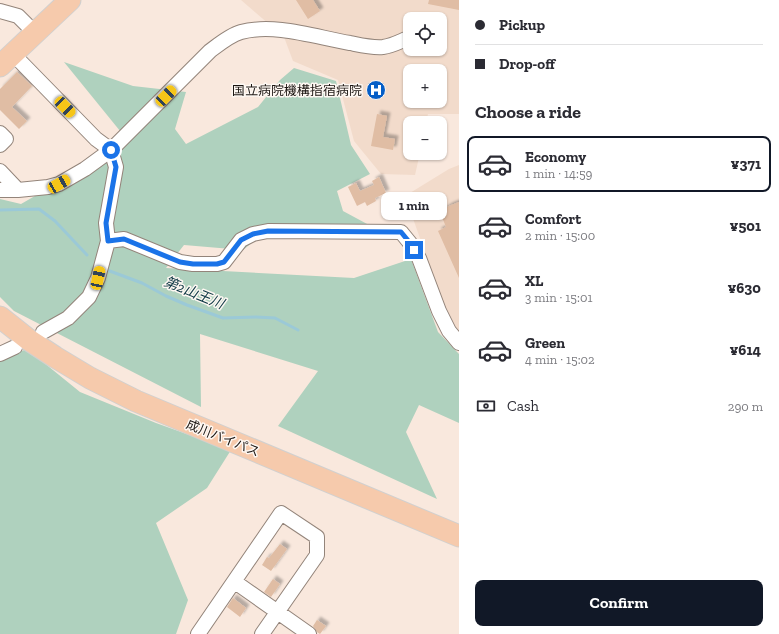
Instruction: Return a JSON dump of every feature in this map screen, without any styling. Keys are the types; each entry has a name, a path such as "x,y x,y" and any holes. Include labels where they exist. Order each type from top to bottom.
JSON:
{"highway":[{"path":"6,60 70,0"},
{"name":"成川バイパス","path":"0,317 29,340 55,357 90,378 136,401 459,536"}],"street":[{"path":"0,11 18,16 35,33"},
{"path":"0,190 48,187 59,184 85,169 111,150 218,44 239,32 260,29 293,32 330,40 383,47 403,40"},
{"path":"6,60 96,140 111,150 116,167 106,223 108,241 98,278 89,297 68,318 43,332"},
{"path":"0,133 6,139 0,145"},
{"path":"0,171 18,190"},
{"path":"108,241 124,239 180,262 193,264 217,264 224,262 241,240 253,234 268,231 401,232 419,258 439,311 449,331 459,342"},
{"path":"0,354 15,347"},
{"path":"198,634 281,513 317,537 317,555 262,634"},
{"path":"235,582 309,634"}],"shaded area":[{"name":"国立病院機構指宿病院","path":"241,0 459,0 459,114 403,116 403,160 418,160 415,175 381,174 354,141 338,80 293,61 284,37"},
{"path":"459,165 459,335 443,303 405,196 449,169"}],"green space":[{"path":"64,62 133,86 186,92 175,129 186,144 258,107 280,80 294,68 336,81 351,145 370,174 337,191 343,211 369,225 263,234 243,250 184,245 166,268 354,278 411,259 438,332 459,354 459,423 419,405 406,432 437,499 278,426 318,371 200,334 201,407 14,311 0,297 0,199 21,204 129,142"},
{"path":"27,349 80,392 156,423 231,450 207,488 156,523 188,600 176,634 0,634 0,359"}],"building":[{"path":"296,0 313,0 320,11 308,19"},
{"path":"429,0 459,0 459,10 428,4"},
{"path":"17,72 32,86 12,107 27,121 19,129 0,110 0,89"},
{"path":"377,114 387,116 383,137 395,139 393,150 371,146"},
{"path":"379,177 386,193 375,198 376,201 367,206 365,202 357,206 348,187 356,183 360,191 374,185 372,181"},
{"path":"459,202 459,278 438,231 446,227 440,212"},
{"path":"280,544 287,549 271,571 262,565 267,557 269,558"},
{"path":"273,579 280,584 271,597 264,592"},
{"path":"233,598 246,608 240,617 227,607"},
{"path":"317,620 326,626 320,634 313,626"}],"waterway":[{"name":"第2山王川","path":"0,210 39,209 55,221 87,255"},
{"name":"第2山王川","path":"107,270 142,283 187,305 223,318 275,318 298,330"}],"place":[{"name":"国立病院機構指宿病院","path":"376,90"}],"route":[{"path":"111,150 116,167 106,223 108,241 124,239 180,262 193,264 217,264 224,262 241,240 253,234 268,231 401,232 414,250"}]}
